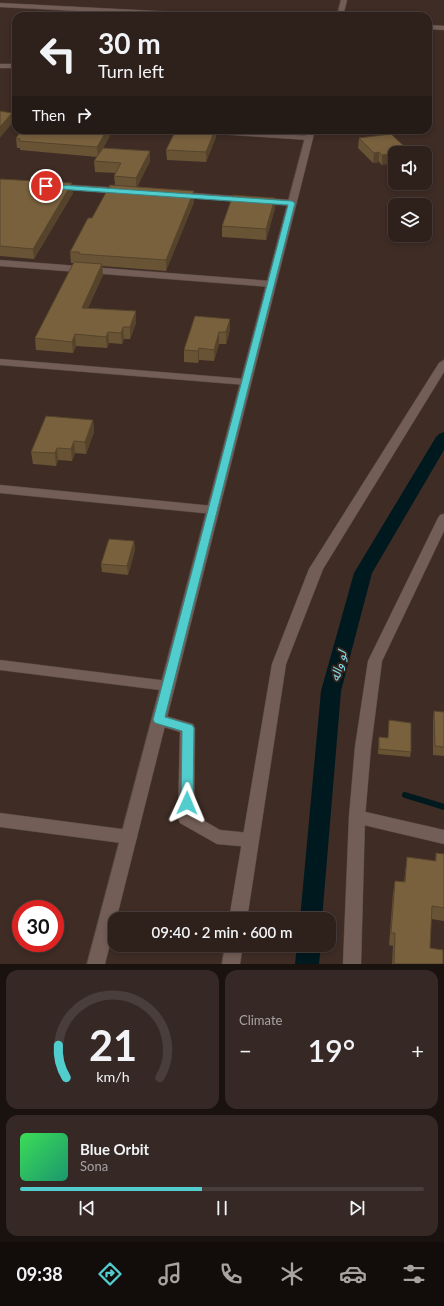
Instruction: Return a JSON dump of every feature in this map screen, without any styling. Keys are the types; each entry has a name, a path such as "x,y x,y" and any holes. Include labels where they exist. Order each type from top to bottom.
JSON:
{"street":[{"path":"341,12 344,0"},
{"path":"0,5 136,12"},
{"path":"0,12 12,13"},
{"path":"432,27 444,28"},
{"path":"0,66 12,66"},
{"path":"0,118 12,119"},
{"path":"96,964 310,134"},
{"path":"47,186 134,192"},
{"path":"174,195 292,203"},
{"path":"0,263 271,284"},
{"path":"0,362 246,382"},
{"path":"239,912 279,664 316,569 444,363"},
{"path":"0,489 213,510"},
{"path":"352,964 357,817 363,747 375,661 444,518"},
{"path":"0,665 168,686"},
{"path":"159,720 188,728 186,818 216,837 250,840"},
{"path":"357,817 444,837"},
{"path":"0,820 129,837"},
{"path":"231,964 233,952"}],"building":[{"path":"0,111 12,113 0,127"},
{"path":"19,134 105,134 97,147 19,141 20,139 16,138"},
{"path":"174,134 213,134 206,152 166,150"},
{"path":"391,134 404,146 388,146 388,154 382,155 379,152 374,153 359,138"},
{"path":"103,148 150,151 136,178 114,176 121,163 94,161"},
{"path":"0,179 72,183 33,249 0,246"},
{"path":"110,185 194,191 166,260 79,254 79,252 70,252 88,218 92,218"},
{"path":"233,195 275,198 266,229 222,226"},
{"path":"74,262 102,264 82,308 136,311 130,327 123,327 121,333 108,332 106,337 75,334 72,342 35,338"},
{"path":"195,316 230,319 226,332 219,332 214,350 199,348 198,351 184,350"},
{"path":"46,416 93,420 85,442 74,441 71,449 57,448 55,453 31,452"},
{"path":"109,539 134,541 127,566 101,564"},
{"path":"434,711 444,712 444,747 435,746"},
{"path":"389,720 411,723 411,752 379,749 379,737 388,738"},
{"path":"436,853 444,854 444,908 432,906 430,948 443,950 443,964 394,964 395,933 391,933 395,881 405,882 407,857 436,861"}],"waterway":[{"name":"لو واله","path":"312,912 331,691 363,573 444,437"},
{"path":"405,795 444,807"},
{"name":"لو واله","path":"307,964 308,952"}],"route":[{"path":"46,186 292,203 159,720 188,728 187,803"}]}
